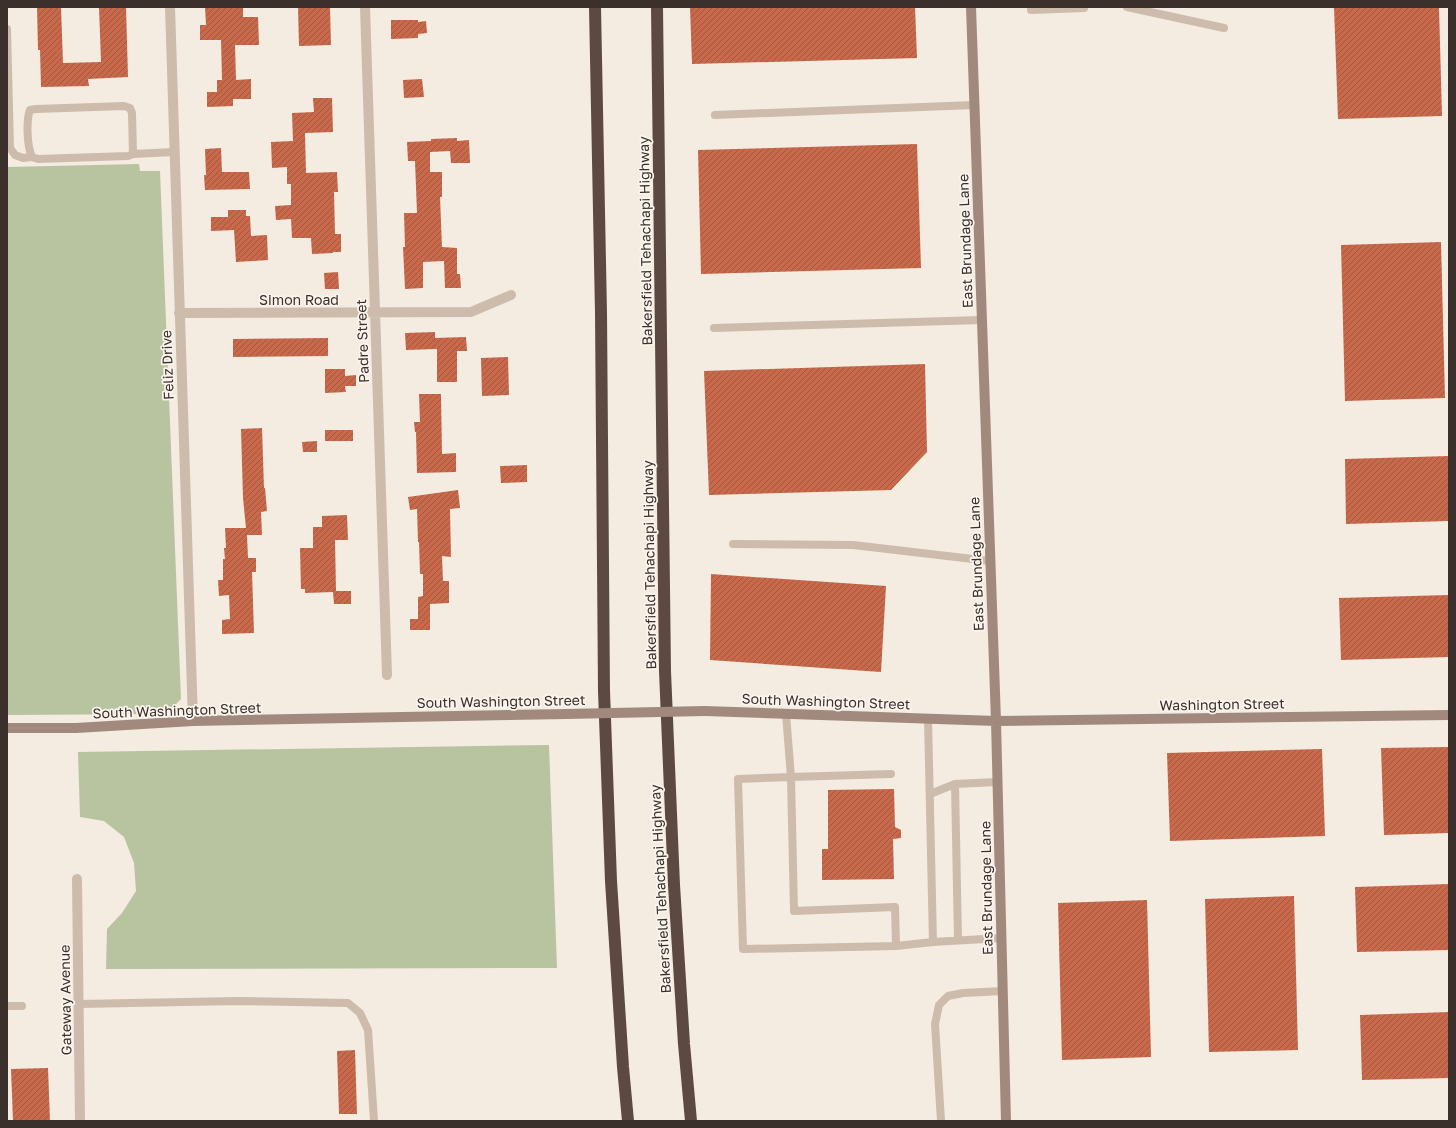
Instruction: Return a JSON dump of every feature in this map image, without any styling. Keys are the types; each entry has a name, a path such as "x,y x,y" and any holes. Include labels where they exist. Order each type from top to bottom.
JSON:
{"highway":[{"path":"595,7 602,313 604,698 611,881 628,1121"},
{"name":"Bakersfield Tehachapi Highway","path":"657,7 665,671 674,885 691,1121"}],"street":[{"name":"Feliz Drive","path":"170,7 193,721"},
{"name":"Padre Street","path":"365,7 387,675"},
{"name":"East Brundage Lane","path":"971,7 996,721 1006,1121"},
{"name":"Simon Road","path":"179,313 471,312 511,295"},
{"name":"South Washington Street","path":"7,728 76,728 193,721 705,711 996,721"},
{"name":"Washington Street","path":"996,721 1449,715"},
{"name":"Gateway Avenue","path":"78,879 80,1121"}],"lane":[{"path":"1030,7 1031,10 1084,8"},
{"path":"1127,7 1224,28"},
{"path":"7,29 10,148 15,155 23,158 32,157 38,159 128,156 133,154 174,152"},
{"path":"714,115 974,105"},
{"path":"32,157 29,152 28,116 30,110 36,108 124,106 130,108 132,113 133,154"},
{"path":"714,328 982,320"},
{"path":"733,544 853,545 990,561"},
{"path":"786,714 791,777 794,911 895,907 896,946"},
{"path":"928,718 933,942"},
{"path":"891,774 738,779 743,948 896,946 958,940 1001,938"},
{"path":"930,794 954,784 997,782"},
{"path":"954,784 958,940"},
{"path":"940,1121 935,1024 939,1005 948,996 963,993 1003,991"},
{"path":"79,1004 237,1001 348,1003 360,1013 368,1030 374,1121"},
{"path":"7,1006 22,1006"}],"green space":[{"path":"139,164 140,171 160,171 181,699 166,714 7,715 7,167"},
{"path":"549,745 557,968 106,969 107,929 122,913 136,891 134,863 124,837 104,821 80,817 78,752"}],"building":[{"path":"37,7 61,7 63,63 101,62 99,7 126,7 128,77 88,79 89,86 41,87"},
{"path":"205,7 243,7 243,17 258,17 259,45 235,45 236,80 251,79 251,99 233,99 233,106 207,107 207,92 217,92 217,80 222,80 221,40 200,40 200,25 206,25"},
{"path":"298,7 330,7 331,45 299,46"},
{"path":"690,7 915,7 917,58 692,64"},
{"path":"1334,7 1439,7 1442,116 1338,119"},
{"path":"391,20 418,20 418,22 426,21 427,33 418,34 418,38 391,39"},
{"path":"422,79 424,97 404,98 403,80"},
{"path":"313,98 332,98 333,132 305,133 306,173 337,172 338,192 334,192 335,234 341,234 341,252 312,254 311,238 292,238 291,219 276,220 275,206 291,205 291,184 287,184 287,167 272,168 271,142 293,141 292,113 314,112"},
{"path":"457,138 457,141 469,140 470,163 451,163 450,151 430,152 430,172 442,172 442,197 440,197 442,247 457,248 457,274 460,274 461,288 445,288 444,261 423,262 423,288 405,289 403,247 405,247 404,213 417,213 415,161 408,161 407,142"},
{"path":"917,144 921,268 701,274 698,150"},
{"path":"221,148 222,172 249,172 250,189 205,190 205,149"},
{"path":"228,210 246,210 246,216 250,216 251,236 267,235 268,260 236,262 234,230 211,231 211,217 228,217"},
{"path":"1441,242 1445,398 1345,401 1341,245"},
{"path":"338,272 339,289 325,289 324,273"},
{"path":"435,332 435,338 466,337 467,351 457,351 457,382 437,382 437,349 406,350 405,333"},
{"path":"328,338 328,356 233,357 233,339"},
{"path":"508,357 509,395 482,396 481,358"},
{"path":"925,364 927,452 891,490 709,495 704,371"},
{"path":"325,369 345,369 345,376 356,375 356,386 345,386 346,392 325,393"},
{"path":"419,394 441,394 442,454 456,453 456,472 417,473 416,432 414,422 420,422"},
{"path":"262,428 264,488 267,511 261,512 262,535 247,535 248,558 256,558 256,572 252,572 254,633 222,634 222,620 230,619 229,595 219,596 218,580 223,580 223,559 225,559 224,548 226,548 225,528 246,528 243,498 241,429"},
{"path":"325,430 353,430 353,441 325,441"},
{"path":"317,441 317,452 303,452 302,442"},
{"path":"1449,456 1449,521 1346,524 1345,459"},
{"path":"527,465 527,482 501,483 500,466"},
{"path":"458,490 460,508 450,509 451,557 442,556 443,581 449,581 449,603 430,604 430,630 410,630 410,619 418,619 418,597 423,596 423,574 420,574 417,509 410,510 408,497"},
{"path":"347,515 348,540 335,540 336,591 351,591 351,604 334,604 333,592 305,593 305,589 301,589 300,548 313,548 313,527 322,527 322,516"},
{"path":"711,574 886,586 881,672 710,660"},
{"path":"1449,595 1449,657 1341,660 1339,598"},
{"path":"1449,747 1449,833 1384,835 1381,748"},
{"path":"1322,749 1325,836 1170,841 1167,753"},
{"path":"894,789 895,827 901,830 901,838 893,839 894,879 822,880 822,849 828,849 828,790"},
{"path":"1449,884 1449,950 1357,952 1355,887"},
{"path":"1294,896 1298,1050 1209,1052 1205,899"},
{"path":"1147,900 1151,1057 1062,1060 1058,903"},
{"path":"1449,1012 1449,1078 1362,1080 1360,1015"},
{"path":"355,1050 357,1114 339,1114 337,1051"},
{"path":"48,1068 50,1121 13,1121 11,1069"}]}
